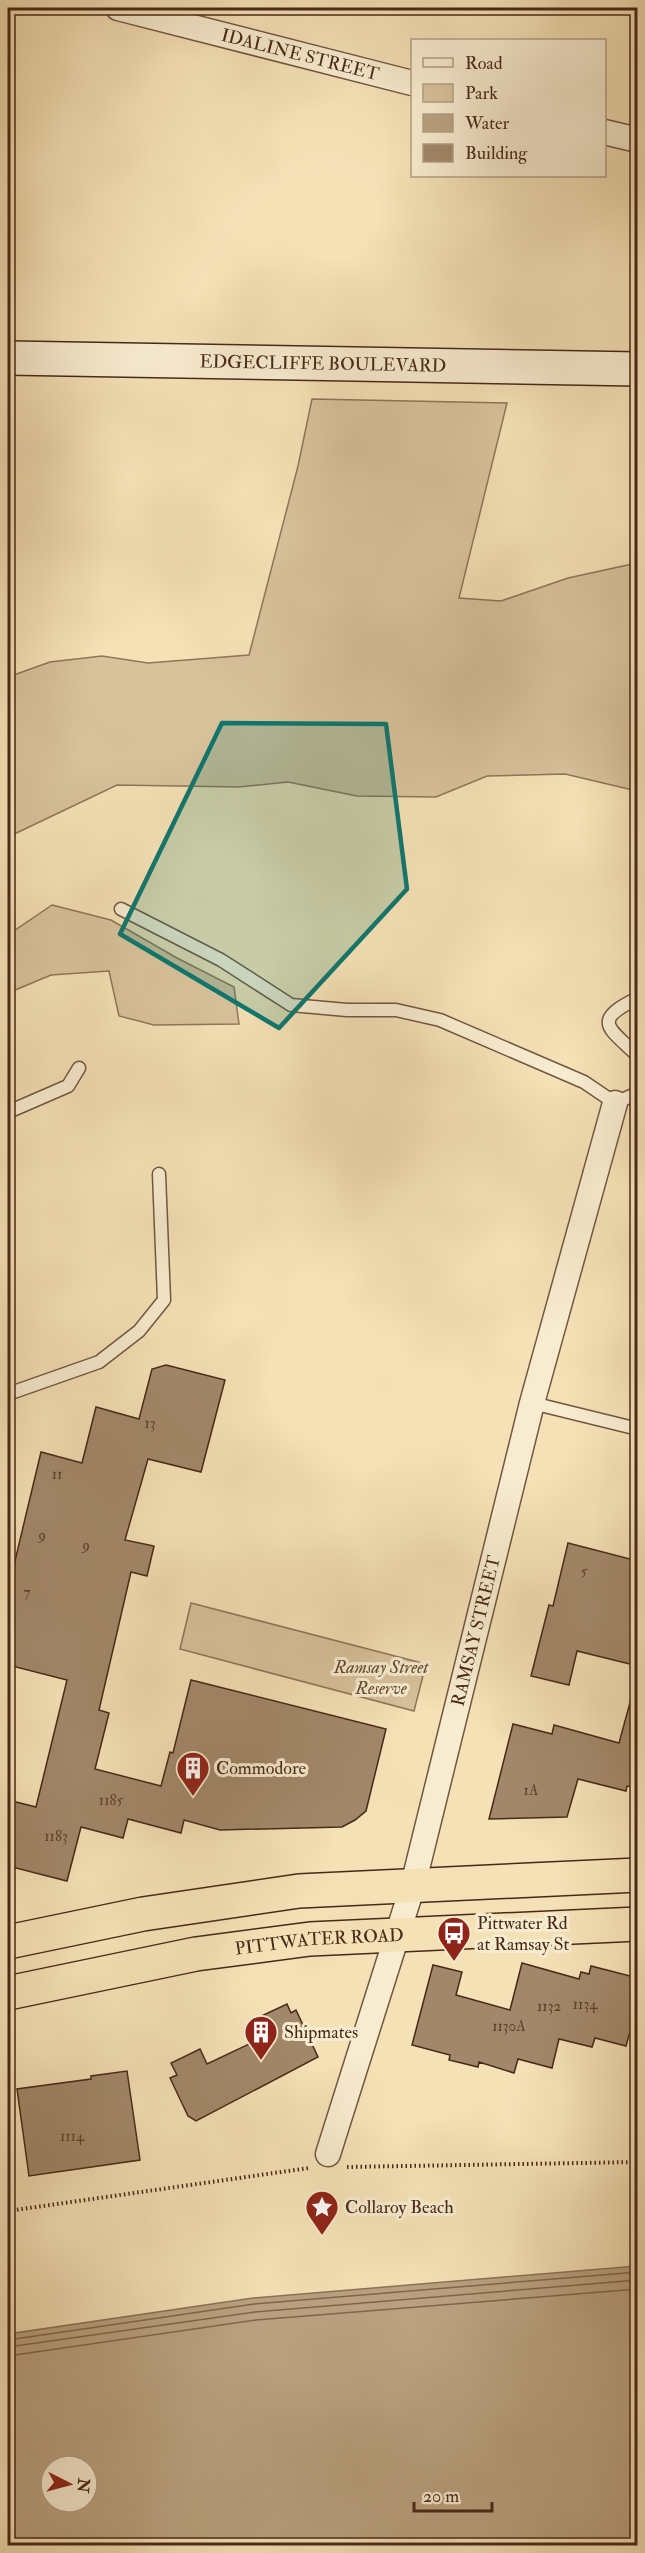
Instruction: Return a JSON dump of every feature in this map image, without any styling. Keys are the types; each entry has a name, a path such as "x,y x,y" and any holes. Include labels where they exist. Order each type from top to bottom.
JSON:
{"highway":[{"path":"8,1942 143,1914 299,1891 638,1875"},
{"name":"PITTWATER ROAD","path":"8,1993 196,1954 310,1939 638,1924"}],"street":[{"name":"IDALINE STREET","path":"118,8 411,83"},
{"path":"606,132 638,140"},
{"name":"EDGECLIFFE BOULEVARD","path":"8,358 638,369"},
{"name":"RAMSAY STREET","path":"328,2154 413,1885 532,1403 615,1103"}],"lane":[{"path":"121,909 221,960 291,1005 347,1010 396,1010 440,1020 584,1082 615,1103 638,1093"},
{"path":"638,998 613,1010 608,1022 610,1029 638,1056"},
{"path":"8,1112 68,1086 79,1068"},
{"path":"8,1394 99,1362 140,1332 164,1300 159,1174"},
{"path":"532,1403 638,1429"}],"highlighted area":[{"path":"222,723 386,724 407,889 279,1028 120,934"}],"green space":[{"path":"312,399 507,403 459,598 501,601 568,578 637,563 637,791 565,774 487,776 436,797 357,796 288,782 239,787 117,785 8,837 8,677 50,662 102,656 148,663 249,655 298,466"},
{"path":"52,905 111,920 234,987 239,1024 154,1025 119,1016 109,971 51,975 8,993 8,935"},
{"name":"Ramsay Street Reserve","path":"191,1603 426,1664 414,1711 180,1649"}],"water":[{"path":"637,2266 637,2545 8,2545 8,2334 253,2298"}],"building":[{"path":"166,1365 225,1380 201,1472 148,1459 125,1540 154,1546 147,1576 131,1572 99,1710 109,1713 95,1769 161,1786 170,1752 173,1753 191,1680 386,1729 366,1811 342,1827 220,1830 184,1820 181,1833 128,1819 123,1838 81,1827 67,1881 8,1866 8,1800 36,1807 67,1680 8,1665 8,1590 41,1452 82,1463 96,1407 139,1419 152,1369"},
{"path":"568,1543 638,1561 638,1666 577,1651 569,1685 531,1676 549,1605 553,1606"},
{"path":"631,1699 638,1699 638,1788 627,1786 626,1791 578,1779 567,1817 489,1819 513,1724 552,1734 554,1725 619,1743"},
{"path":"522,1963 579,1979 581,1972 589,1974 591,1966 638,1978 638,2004 626,2046 595,2038 592,2047 559,2039 552,2068 518,2059 514,2073 479,2062 478,2067 449,2060 450,2055 412,2045 433,1965 462,1972 456,1995 510,2010"},
{"name":"Shipmates","path":"287,2004 291,2013 296,2010 318,2057 196,2121 188,2116 170,2078 177,2075 171,2063 200,2049 207,2064 266,2036 257,2018"},
{"path":"127,2071 140,2160 29,2176 17,2089 91,2079 91,2076"}],"place":[{"name":"Commodore","path":"193,1797"},
{"name":"Pittwater Rd at Ramsay St","path":"454,1962"},
{"name":"Shipmates","path":"261,2061"},
{"name":"Collaroy Beach","path":"322,2236"}]}
